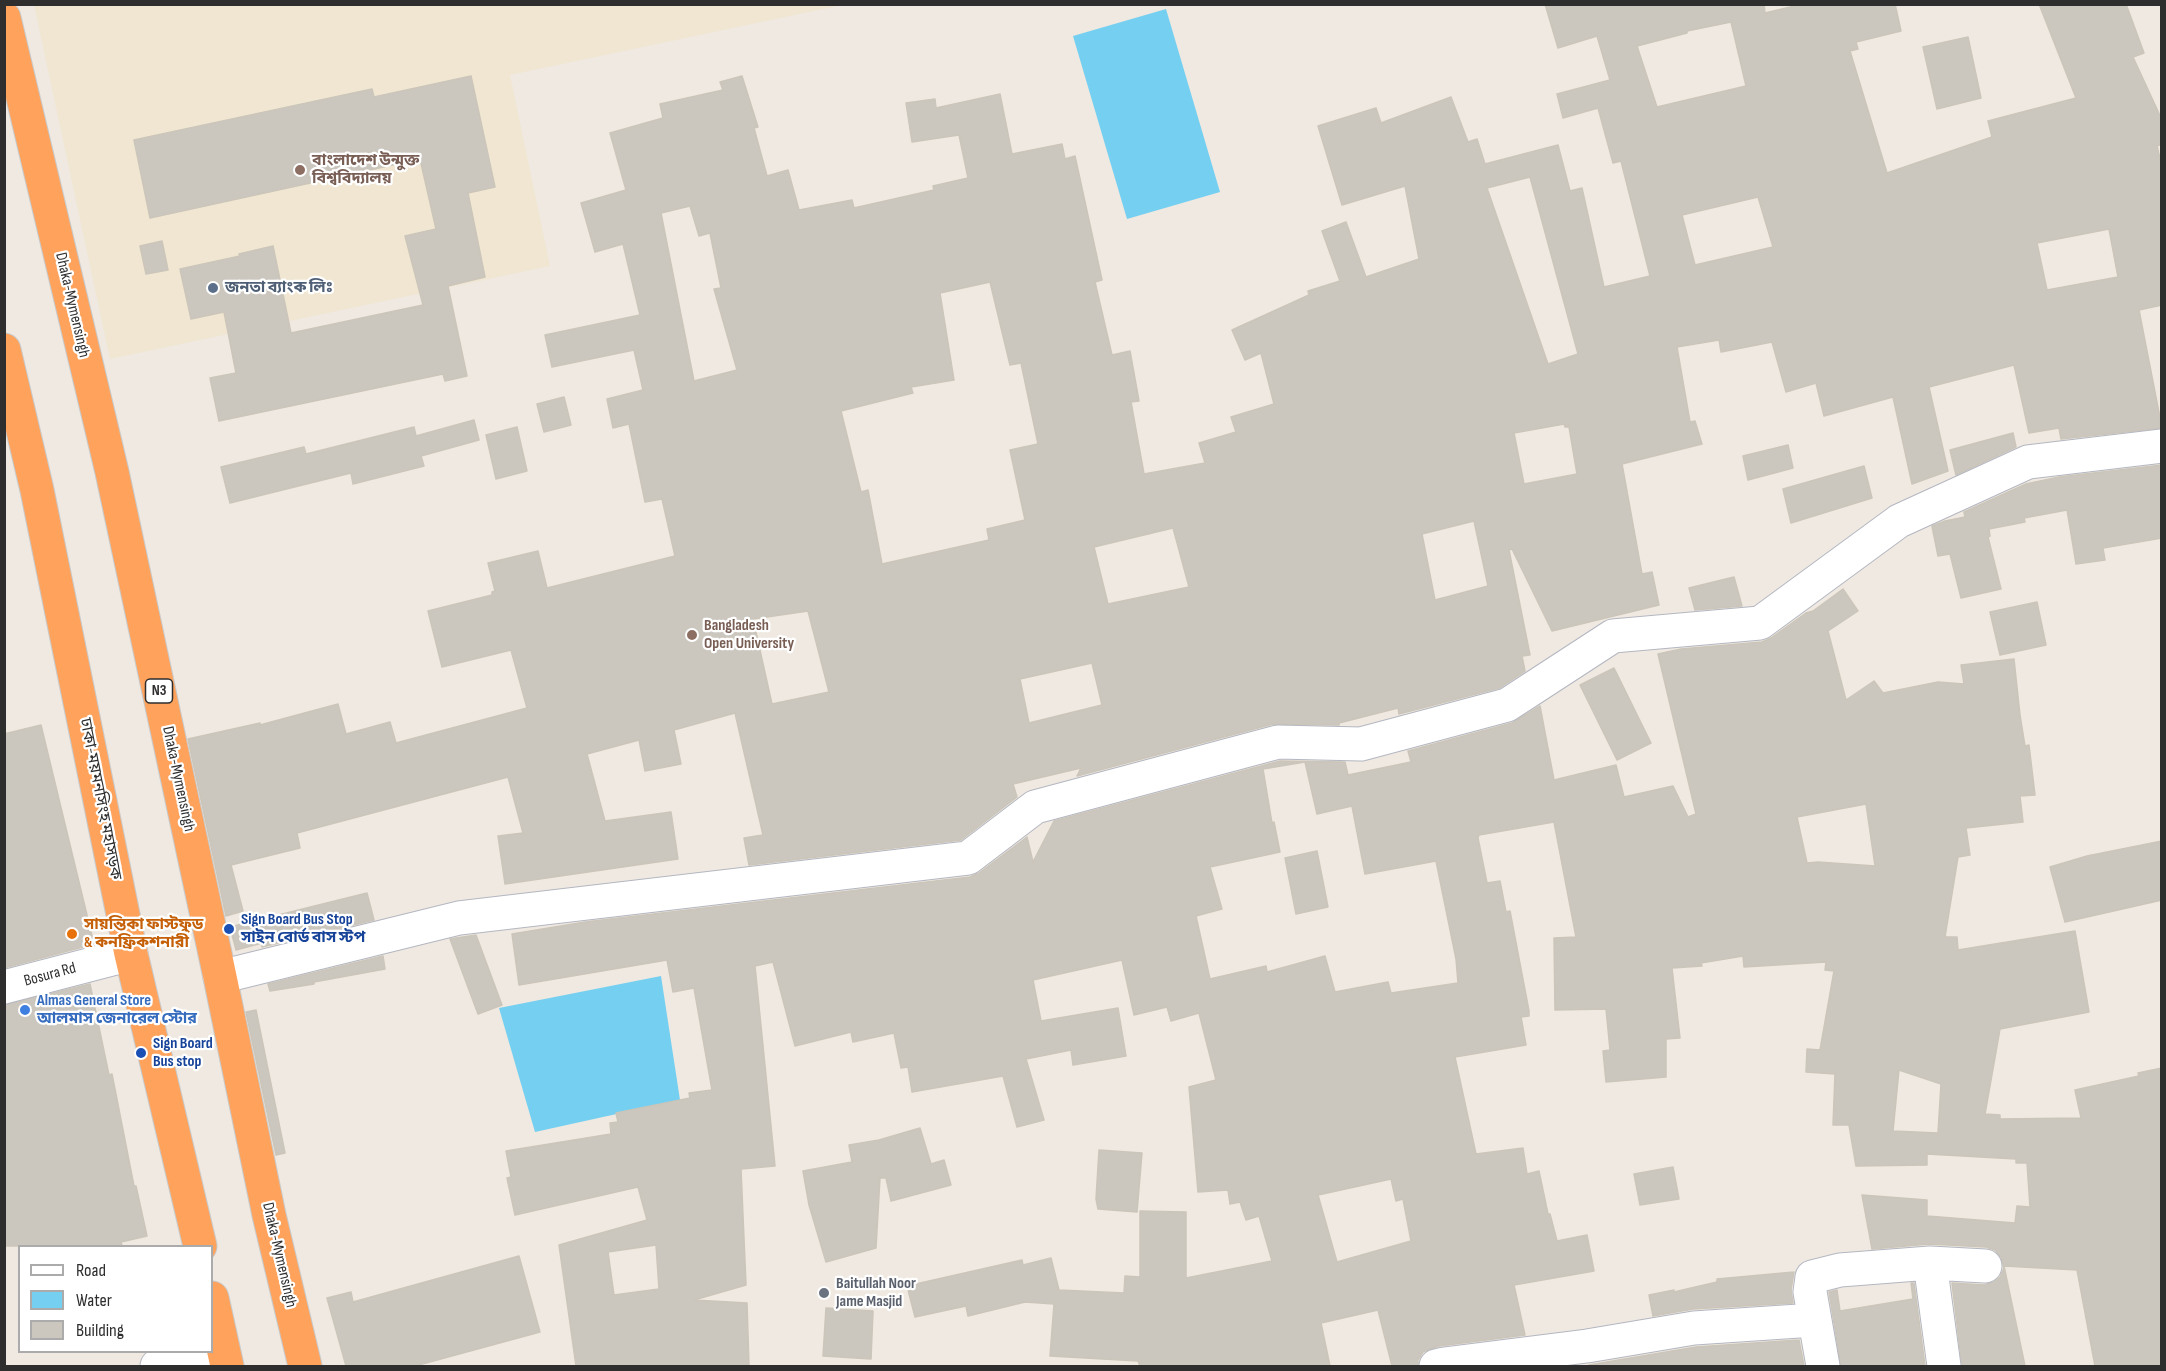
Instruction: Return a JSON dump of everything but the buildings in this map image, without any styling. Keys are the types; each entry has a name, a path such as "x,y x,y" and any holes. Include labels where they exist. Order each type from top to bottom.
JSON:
{"highway":[{"name":"Dhaka-Mymensingh","path":"4,18 112,472 269,1215 305,1366"},
{"name":"ঢাকা-ময়মনসিংহ মহাসড়ক","path":"4,350 37,490 131,954 200,1245"},
{"path":"213,1302 226,1360"}],"street":[{"path":"220,977 459,918 968,858 1035,807 1278,742 1361,744 1507,705 1613,636 1760,623 1899,521 2028,462 2162,446"},
{"name":"Bosura Rd","path":"4,987 131,954"},
{"path":"1823,1366 1810,1293 1812,1277 1840,1270 1930,1263 1985,1266"},
{"path":"1930,1263 1944,1366"},
{"path":"1436,1366 1587,1346 1694,1328 1814,1320"},
{"path":"157,1366 226,1360"}],"shaded area":[{"name":"বাংলাদেশ উন্মুক্ত বিশ্ববিদ্যালয়","path":"34,5 842,5 510,75 550,266 110,359"}],"water":[{"path":"1166,9 1220,192 1127,219 1073,36"},
{"path":"661,976 680,1100 535,1132 499,1008"}],"place":[{"name":"বাংলাদেশ উন্মুক্ত বিশ্ববিদ্যালয়","path":"300,170"},
{"name":"জনতা ব্যাংক লিঃ","path":"213,288"},
{"name":"Bangladesh Open University","path":"692,635"},
{"name":"Sign Board Bus Stop সাইন বোর্ড বাস স্টপ","path":"229,929"},
{"name":"সায়ন্তিকা ফাস্টফুড & কনফ্রিকশনারী","path":"72,934"},
{"name":"Almas General Store আলমাস জেনারেল স্টোর","path":"25,1010"},
{"name":"Sign Board Bus stop","path":"141,1053"},
{"name":"Baitullah Noor Jame Masjid","path":"824,1293"}]}
